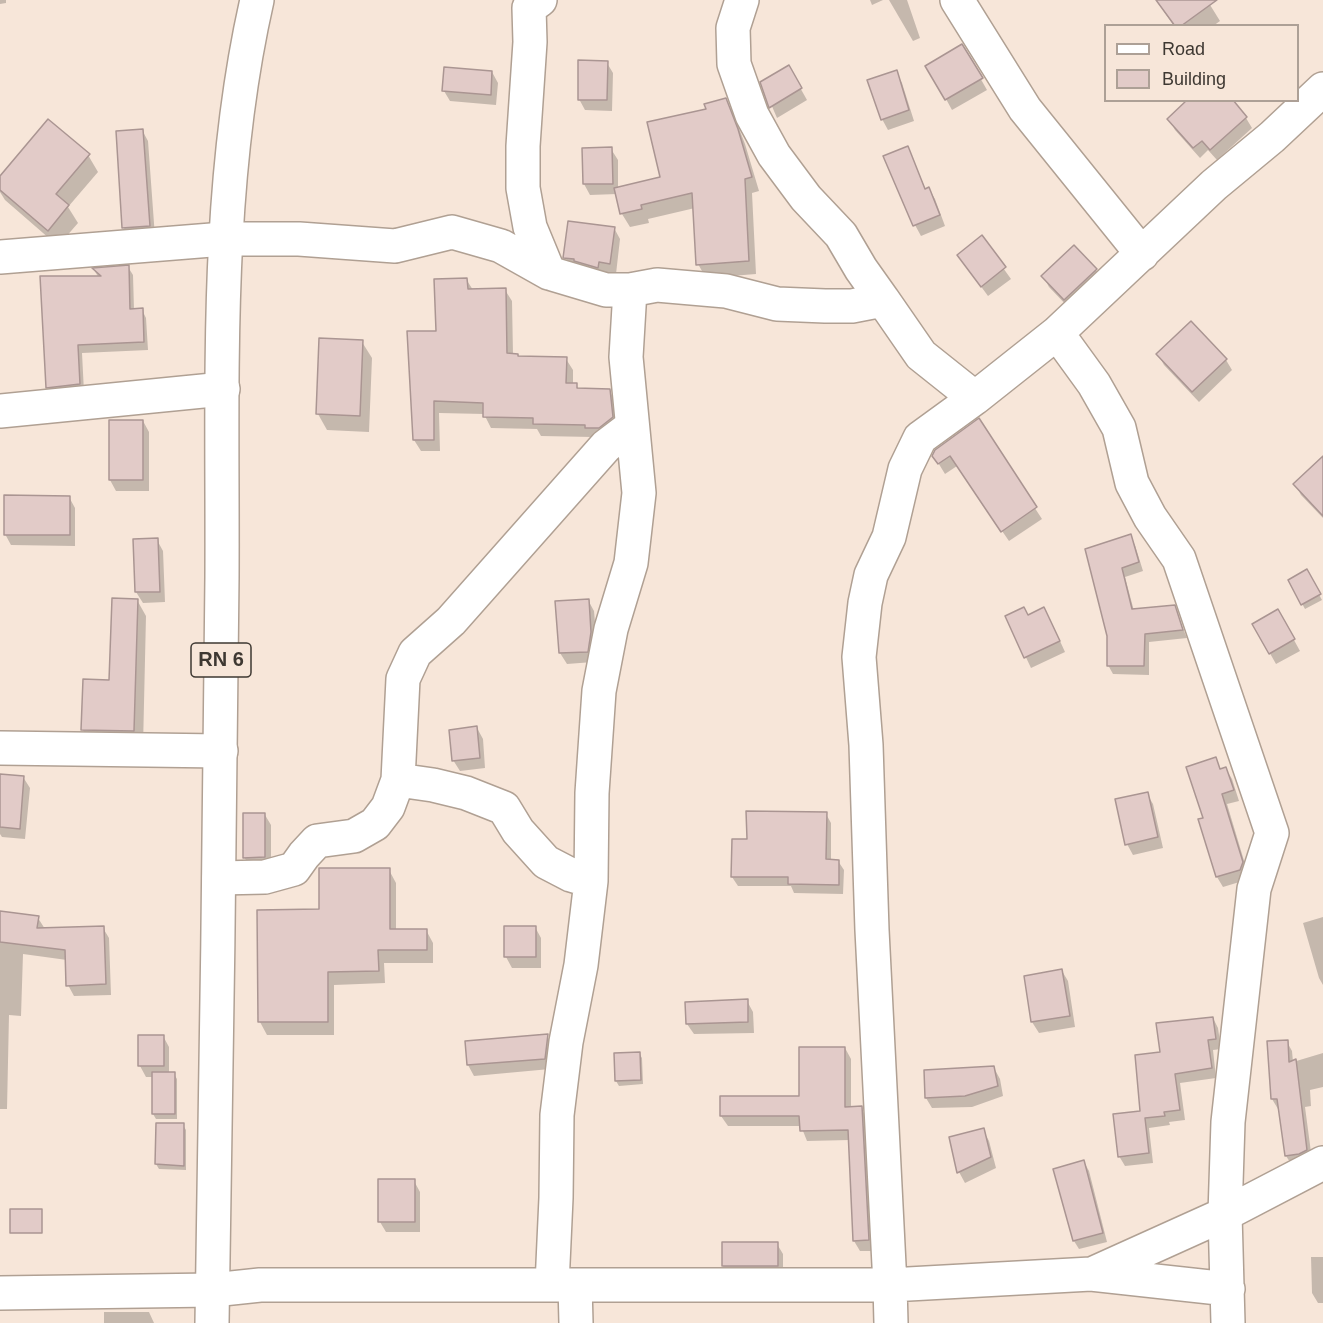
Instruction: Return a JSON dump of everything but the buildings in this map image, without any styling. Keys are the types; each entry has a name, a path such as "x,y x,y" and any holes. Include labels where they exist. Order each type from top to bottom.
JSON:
{"street":[{"name":"RN 6","path":"212,1323 225,239 235,132 247,44 257,0"},
{"path":"742,0 733,28 734,64 752,116 774,155 806,198 842,235 861,269 921,355 975,398"},
{"path":"957,0 1025,109 1142,254"},
{"path":"527,3 530,42 523,146 523,188 530,227 549,273"},
{"path":"891,1323 872,930 866,745 859,657 865,603 872,575 889,537 905,469 920,438 1057,333 1214,185 1272,137 1323,89"},
{"path":"0,257 225,239 298,239 395,246 452,232 501,246 549,273 606,290 630,290 657,285 726,291 777,304 852,306 883,300"},
{"path":"576,1323 563,1285 556,1198 557,1115 566,1042 581,965 591,881 592,793 599,691 611,629 631,563 639,493 626,357 630,290"},
{"path":"1057,333 1094,384 1119,428 1132,483 1150,517 1179,559 1272,833 1254,889 1228,1122 1225,1214 1228,1323"},
{"path":"0,411 223,389"},
{"path":"219,878 266,877 294,869 317,842 354,836 375,824 388,807 398,780 403,679 415,653 451,621 606,446 631,427"},
{"path":"0,748 220,751"},
{"path":"398,780 466,793 504,808 518,831 546,862 571,875 591,881"},
{"path":"1091,1274 1225,1214 1323,1162"},
{"path":"0,1293 213,1290 260,1285 890,1285 1091,1274 1228,1289"}]}
